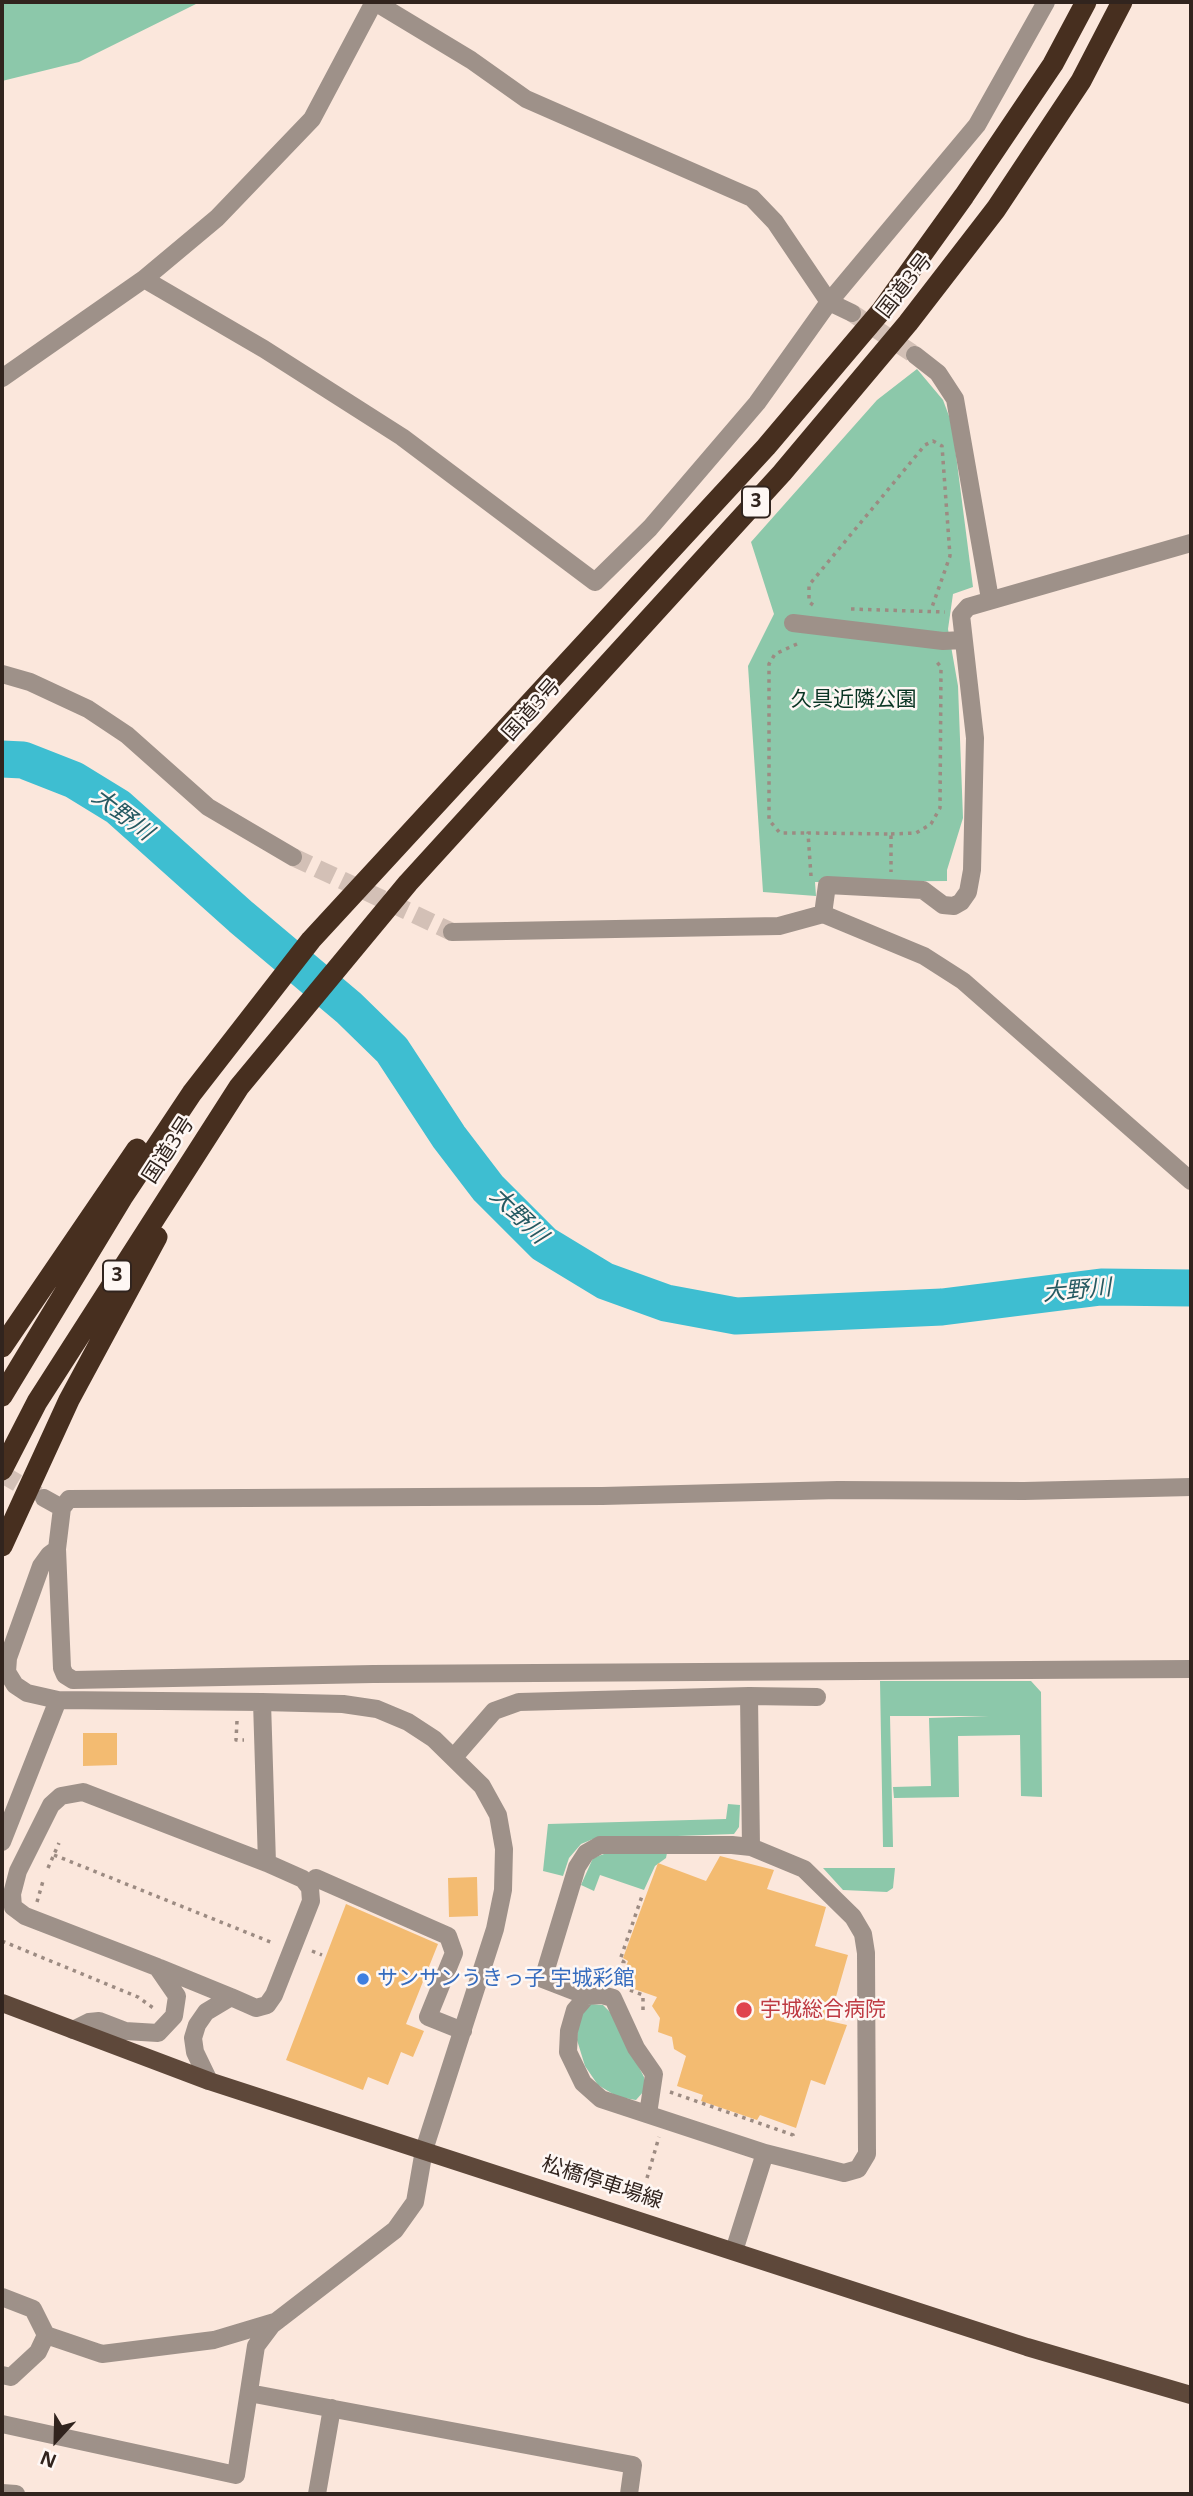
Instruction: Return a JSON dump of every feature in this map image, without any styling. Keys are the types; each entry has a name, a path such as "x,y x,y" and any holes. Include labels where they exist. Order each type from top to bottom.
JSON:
{"highway":[{"name":"国道3号","path":"2,1396 122,1198 192,1094 311,940 766,447 882,310 964,197 1053,64 1086,2"},
{"name":"国道3号","path":"2,1470 37,1402 244,1091 340,965 408,883 782,473 908,323 1012,185 1081,81 1122,2"},
{"path":"2,1546 100,1340 161,1230 244,1091"},
{"path":"2,1347 143,1142 192,1094"}],"main road":[{"name":"松橋停車場線","path":"2,2003 209,2081 1027,2347 1191,2395"}],"street":[{"path":"2,378 144,279 217,218 312,119 374,2 471,60 526,99 752,198 775,222 829,302 852,313"},
{"path":"144,279 264,349 402,437 595,582 650,528 757,403 829,302 977,125 1046,2"},
{"path":"915,355 938,373 955,399 990,599"},
{"path":"823,914 827,885 923,890 943,905 954,906 961,902 968,892 972,870 975,738 961,615 968,607 1191,543"},
{"path":"793,623 943,641 963,640"},
{"path":"2,674 30,682 88,709 127,735 208,807 293,857"},
{"path":"452,932 779,926 823,914 924,956 963,981 1191,1181"},
{"path":"1191,1487 1024,1491 838,1490 588,1496 69,1499 62,1508 57,1549 62,1668 65,1675 73,1680 373,1674 1191,1669"},
{"path":"44,1498 62,1508"},
{"path":"57,1549 41,1566 8,1658 6,1672 15,1685 27,1693 58,1700 343,1704 377,1709 408,1722 454,1757 482,1786 498,1815 504,1849 503,1890 495,1929 424,2150 415,2202 395,2230 273,2324 256,2346 234,2494"},
{"path":"749,1696 751,1847"},
{"path":"454,1757 494,1711 519,1702 749,1696 817,1697"},
{"path":"2,1842 58,1700"},
{"path":"262,1702 267,1863"},
{"path":"83,1792 303,1879 310,1888 311,1901 274,1995 267,2005 256,2008 25,1916 7,1900 12,1894 18,1871 51,1805 70,1793 83,1792"},
{"path":"587,1996 575,2010 569,2031 568,2052 583,2083 601,2099 765,2153 844,2173 858,2169 867,2154 866,1953 863,1934 853,1917 804,1869 751,1847 600,1845 586,1853 577,1867 543,1979 587,1996 602,1995 613,1998 636,2048 654,2074 648,2114"},
{"path":"316,1878 448,1936 454,1953 428,2017 463,2031"},
{"path":"73,2030 89,2022 99,2021 125,2031 159,2034 174,2016 177,1996 157,1967"},
{"path":"209,2081 192,2038 206,2012 231,1997"},
{"path":"734,2251 765,2153"},
{"path":"2,2297 33,2309 46,2335 102,2354 214,2340 273,2324"},
{"path":"2,2375 11,2377 38,2352 46,2335"},
{"path":"250,2393 633,2465 632,2493"},
{"path":"317,2494 332,2408"},
{"path":"2,2424 236,2475"},
{"path":"2,2493 16,2494"}],"path":[{"path":"817,608 809,602 809,585 925,445 933,441 942,446 950,556 932,610"},
{"path":"842,609 932,610 961,615"},
{"path":"803,641 775,654 769,664 769,820 780,833 916,833 932,824 940,808 941,667 928,658"},
{"path":"808,833 809,866"},
{"path":"891,834 891,862"},
{"path":"232,1715 237,1721 236,1740 251,1743"},
{"path":"48,1868 59,1843"},
{"path":"54,1855 275,1944"},
{"path":"616,1984 624,1962 620,1961 642,1896"},
{"path":"2,1941 138,1997 160,2014"},
{"path":"625,1988 643,1995 646,2022"},
{"path":"671,2080 668,2091 673,2094 793,2135"}],"green space":[{"path":"2,2 200,2 79,62 2,81"},
{"name":"久具近隣公園","path":"917,369 943,400 952,424 973,587 953,594 948,629 958,686 963,818 947,870 947,881 815,882 816,896 763,892 748,666 774,614 751,542 877,400"},
{"path":"880,1681 1031,1681 1041,1692 1042,1797 1021,1796 1020,1735 958,1736 959,1797 894,1798 893,1787 931,1786 929,1718 989,1716 890,1716 893,1847 883,1847"},
{"path":"728,1804 740,1805 739,1827 734,1834 593,1839 581,1844 569,1858 563,1876 543,1871 548,1824 726,1819"},
{"path":"667,1853 666,1858 655,1866 644,1890 600,1875 594,1891 581,1885 593,1858 604,1854"},
{"path":"823,1868 895,1868 893,1888 887,1892 843,1890"},
{"path":"590,2004 603,2005 611,2013 644,2077 644,2091 636,2100 618,2097 598,2085 585,2066 577,2040 579,2019"}],"building":[{"path":"83,1733 117,1733 117,1765 83,1766"},
{"path":"720,1856 774,1870 767,1889 826,1907 815,1946 848,1955 829,2021 847,2025 825,2085 811,2080 796,2128 760,2115 757,2120 701,2101 703,2095 677,2086 686,2056 674,2049 672,2037 658,2032 660,2018 652,2006 657,1997 620,1984 628,1961 623,1958 658,1863 706,1881"},
{"path":"477,1877 478,1916 449,1917 448,1878"},
{"path":"346,1904 438,1944 406,2024 424,2031 413,2057 401,2052 388,2085 368,2077 363,2090 286,2060"}],"waterway":[{"name":"大野川","path":"2,759 23,760 74,780 118,807 241,917 349,1008 392,1050 449,1137 488,1188 544,1244 605,1281 666,1303 736,1316 942,1307 1101,1287 1191,1288"}],"tunnel":[{"path":"852,313 915,355"},
{"path":"293,857 452,932"},
{"path":"2,1474 38,1495"}],"place":[{"name":"サンサンうきっ子 宇城彩館","path":"363,1979"},
{"name":"宇城総合病院","path":"744,2010"}]}
